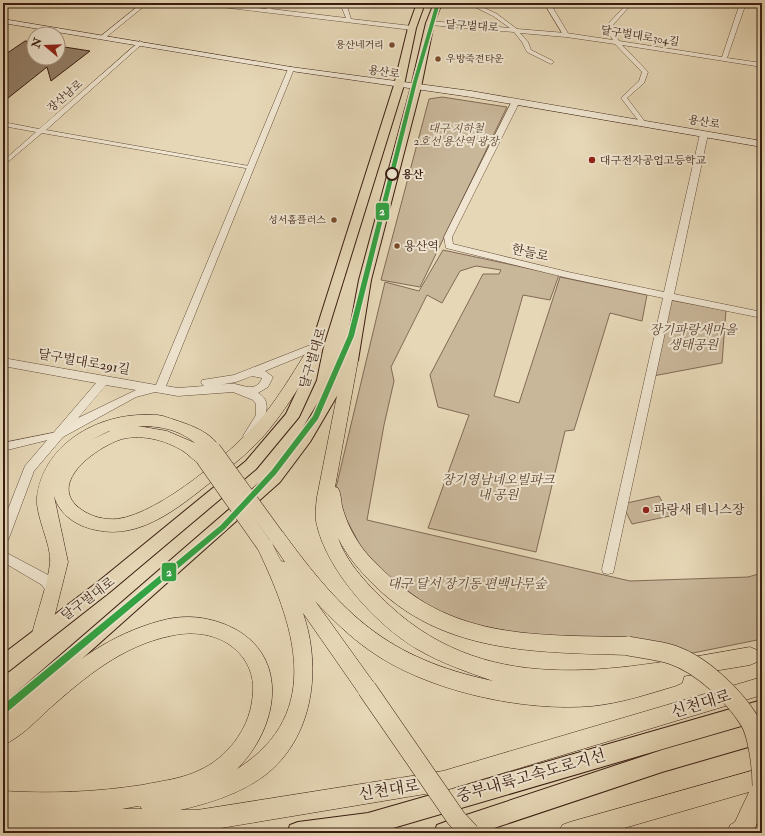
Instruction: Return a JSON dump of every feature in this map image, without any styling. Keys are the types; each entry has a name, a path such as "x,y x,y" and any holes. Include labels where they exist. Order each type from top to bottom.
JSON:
{"highway":[{"path":"208,454 171,438 148,432 125,433 108,438 78,457 65,473 60,494 64,506 84,520 110,526 144,519 183,496 238,452 260,430 279,406 317,346"},
{"path":"351,360 324,497 324,520 331,542 356,585 395,622 423,643 458,660 494,672 538,679 618,678 756,654"},
{"path":"41,634 59,562 46,499 50,474 62,456 87,435 103,427 127,421 158,420 191,431 270,541 289,575 456,818 470,833"},
{"path":"330,471 333,508 350,547 383,584 419,611 449,626 486,637 533,644 628,646 673,655 698,667 721,686 750,721 762,764 762,786 743,830 738,833"},
{"path":"270,541 304,574 354,628 391,654 443,676 491,690 532,695 581,697 624,691 756,654"},
{"path":"3,802 156,802 188,799 225,788 263,764 278,749 289,731 298,711 303,690 304,667 298,623 270,541"},
{"path":"3,735 70,679 102,655 141,636 175,626 205,626 230,635 248,649 261,667 264,691 262,706 257,722 239,754 226,765 193,784 164,791 105,801"},
{"name":"신천대로","path":"3,818 197,821 443,782 762,686"},
{"name":"중부내륙고속도로지선","path":"298,833 368,824 762,710"},
{"name":"중부내륙고속도로지선","path":"445,833 662,761 762,732"},
{"path":"570,833 762,778"}],"main road":[{"name":"달구벌대로","path":"3,665 41,634 105,586 251,465 292,417 308,380 317,346 399,85 412,28 421,3"},
{"name":"달구벌대로","path":"3,717 275,478 305,438 351,360 365,280 416,87 430,23 438,3"},
{"name":"용산로","path":"3,21 291,69 471,94 514,103 643,123 762,144"}],"street":[{"path":"103,37 145,3"},
{"path":"205,3 412,28"},
{"path":"267,11 275,3"},
{"path":"343,3 349,20"},
{"name":"달구벌대로304길","path":"470,3 495,15 514,29 525,42 529,52 550,62"},
{"path":"547,3 566,35"},
{"path":"627,3 625,8 610,25 610,33 615,42 637,61 645,72 642,82 624,98 643,123"},
{"path":"724,59 743,3"},
{"name":"달구벌대로","path":"430,23 514,29"},
{"name":"달구벌대로304길","path":"514,29 615,42 762,65"},
{"name":"장산남로","path":"3,164 140,43"},
{"path":"160,388 249,168 291,69"},
{"name":"한들로","path":"514,103 448,237 449,246 667,297 762,315"},
{"path":"3,124 249,168"},
{"path":"608,569 704,134"},
{"path":"3,447 57,435 133,394 160,388 236,378 317,346"},
{"name":"달구벌대로291길","path":"3,362 104,381 160,388"},
{"path":"245,392 257,391 267,382 268,377 264,374 252,372"},
{"path":"3,538 29,469 104,381"},
{"path":"160,388 178,392 234,388 257,397 261,404 261,415 238,452"},
{"path":"3,556 47,581 53,590"}],"green space":[{"name":"대구 지하철 2호선 용산역 광장","path":"442,97 507,107 420,287 381,280 429,99"},
{"path":"443,250 559,275 550,300 523,295 494,396 519,403 560,277 647,295 642,321 610,313 574,430 565,431 536,552 428,528 469,415 438,407 430,375 483,274 499,274 501,270 476,266 460,271 442,303 427,295 391,367 394,381 384,425 367,520 630,581 748,577 762,573 762,639 693,653 657,642 547,638 447,620 369,562 334,496 385,282 419,291"},
{"name":"장기파랑새마을 생태공원","path":"670,300 726,310 722,363 653,376"},
{"name":"파랑새 테니스장","path":"659,496 670,516 632,524 622,504"}],"building":[{"path":"25,41 26,66 66,66 66,47 90,51 51,81 47,67 3,102 3,56"}],"transit line":[{"name":"2","path":"3,710 223,527 274,472 316,417 351,336 415,82 438,3"}],"place":[{"name":"용산네거리","path":"392,45"},
{"name":"우방죽전타운","path":"438,59"},
{"name":"대구전자공업고등학교","path":"592,160"},
{"name":"용산","path":"392,174"},
{"name":"성서홈플러스","path":"334,220"},
{"name":"용산역","path":"397,246"},
{"name":"파랑새 테니스장","path":"646,510"}],"park label":[{"name":"장기영남네오빌파크 내 공원","path":"498,488"},
{"name":"대구 달서 장기동 편백나무숲","path":"467,584"}]}
